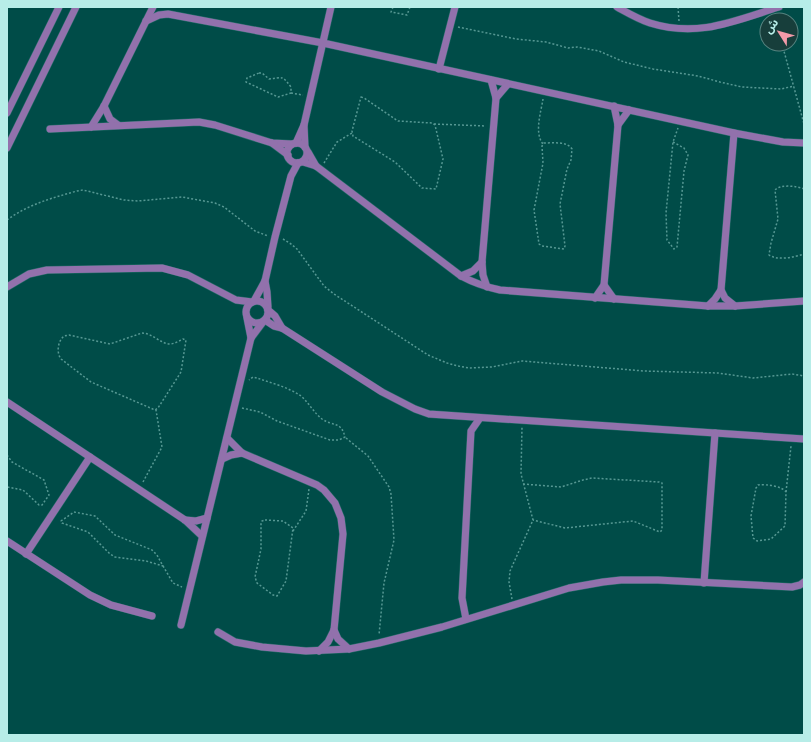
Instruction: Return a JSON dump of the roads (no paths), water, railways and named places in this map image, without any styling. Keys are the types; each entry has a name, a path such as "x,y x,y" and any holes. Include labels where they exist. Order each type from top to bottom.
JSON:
{"street":[{"path":"7,113 59,7"},
{"path":"7,148 76,7"},
{"path":"91,127 104,106 153,7"},
{"path":"163,7 168,14"},
{"path":"291,176 288,150 294,144 304,125 331,7"},
{"path":"439,69 455,7"},
{"path":"617,7 626,9 649,22 679,29 696,29 721,26 779,7"},
{"path":"146,21 159,14 168,14 322,43 734,133 783,142 804,143"},
{"path":"487,287 483,275 482,262 496,98 492,80"},
{"path":"496,98 508,84"},
{"path":"104,106 110,119 118,125"},
{"path":"595,298 604,285 618,125 614,106"},
{"path":"618,125 629,110"},
{"path":"50,128 199,122 215,125 272,143 301,144 318,168"},
{"path":"180,625 251,338 247,306 253,302 265,281 291,176 300,162 306,158 304,125"},
{"path":"708,306 716,299 721,290 734,133"},
{"path":"272,143 293,162 300,162 318,168 462,276 487,287 500,290 614,300 708,306 735,306 804,301"},
{"path":"462,276 473,271 482,262"},
{"path":"7,287 29,274 47,270 152,267 180,272 236,300 262,302 275,316 282,328"},
{"path":"251,338 268,316 268,292 265,281"},
{"path":"604,285 614,300"},
{"path":"721,290 725,298 735,306"},
{"path":"236,300 254,323 264,321 282,328 352,374 411,407 429,414 804,438"},
{"path":"7,402 185,520 202,536"},
{"path":"462,417 471,431"},
{"path":"466,619 462,598 471,431 480,418"},
{"path":"704,583 715,433"},
{"path":"227,438 242,453 310,481 324,490 330,496 338,510 342,526 334,630 328,642 319,651"},
{"path":"222,459 231,455 242,453"},
{"path":"26,554 90,457"},
{"path":"185,520 196,521 207,518"},
{"path":"7,541 95,598 117,607 152,616"},
{"path":"218,632 241,644 277,649 319,651 349,649 378,643 466,619 569,588 603,582 640,580 792,587 800,585 804,582"},
{"path":"334,630 338,639 349,649"}]}
